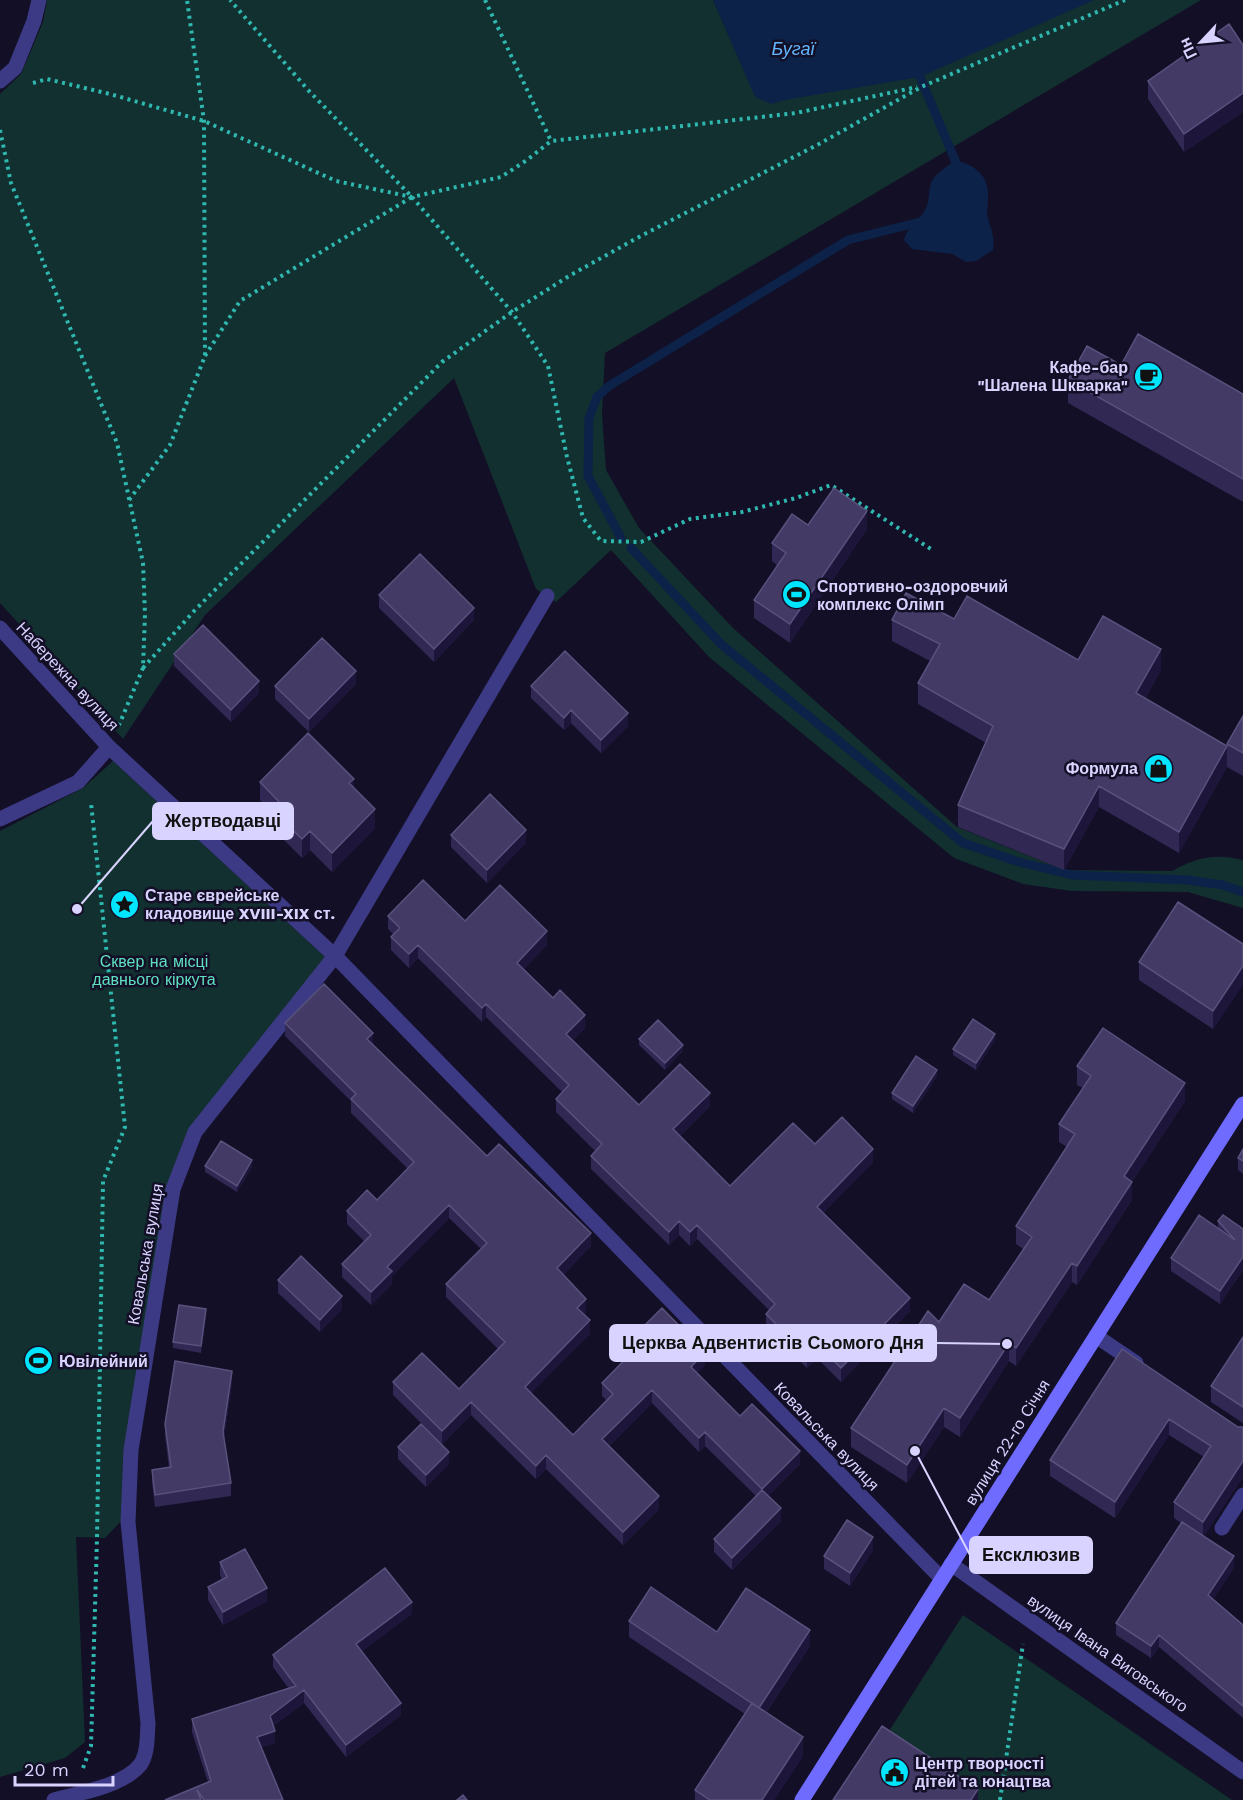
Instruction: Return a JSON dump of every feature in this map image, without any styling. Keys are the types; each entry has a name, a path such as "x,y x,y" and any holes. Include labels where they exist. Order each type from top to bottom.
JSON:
{"main road":[{"name":"вулиця 22-го Січня","path":"802,1800 1243,1104"}],"street":[{"path":"0,81 15,68 34,21 39,0"},
{"path":"335,956 547,596"},
{"name":"Набережна вулиця","path":"0,628 109,747"},
{"path":"0,819 78,782 109,747"},
{"name":"Ковальська вулиця","path":"109,747 335,956 942,1580"},
{"name":"Ковальська вулиця","path":"54,1800 128,1776 141,1764 147,1749 148,1724 128,1522 131,1450 173,1189 195,1132 335,956"},
{"path":"1096,1336 1145,1369"},
{"path":"1222,1528 1243,1495"},
{"name":"вулиця Івана Виговського","path":"951,1564 1243,1772"}],"path":[{"path":"187,0 204,121 205,356"},
{"path":"230,0 309,91 412,197 512,312 548,366 567,457 583,518 601,541 641,542 690,519 742,512 796,498 831,485 931,549"},
{"path":"485,0 551,141"},
{"path":"109,747 143,668 195,610 442,362 512,312 569,276 637,238 819,144 921,87 1125,0"},
{"path":"28,85 47,79 204,121 336,181 412,197"},
{"path":"129,500 170,445 205,356 240,301 412,197 501,177 551,141 795,113 921,87"},
{"path":"0,130 11,183 117,443 143,563 145,614 143,668"},
{"path":"75,1794 91,1746 103,1181 125,1127 88,772"},
{"path":"1000,1800 1023,1656 1025,1617"}],"green space":[{"path":"47,0 713,0 745,72 875,0 1201,0 605,353 602,414 606,470 639,528 733,628 957,827 1064,870 1172,871 1189,862 1206,858 1224,857 1243,860 1243,908 1188,892 1072,891 1023,884 954,858 709,657 611,550 556,602 536,589 454,378 205,615 123,739 0,603 0,94 21,74 43,22"},
{"name":"Сквер на місці давнього кіркута","path":"113,761 326,958 191,1129 123,1519 105,1538 76,1537 85,1742 65,1758 0,1777 0,831 83,788"},
{"path":"963,1615 1232,1800 845,1800"}],"water":[{"name":"Бугаї","path":"713,0 1094,0 920,77 771,104 755,97"},
{"path":"955,160 975,168 987,184 987,213 993,237 993,250 976,261 966,262 952,254 912,249 904,240 925,210 933,179"}],"building":[{"path":"1229,24 1243,45 1243,93 1184,134 1148,81"},
{"path":"1138,334 1243,394 1243,479 1068,380 1087,346 1121,365"},
{"name":"Спортивно-оздоровчий комплекс Олімп","path":"834,488 867,511 790,624 754,600 786,553 772,543 792,514 808,525"},
{"path":"420,554 474,608 434,649 379,595"},
{"path":"906,593 954,619 967,596 1078,660 1103,616 1161,649 1136,693 1227,746 1179,832 1099,786 1064,849 958,805 993,726 918,683 940,644 892,620"},
{"path":"203,625 259,681 231,710 174,654"},
{"path":"322,638 356,671 309,719 275,686"},
{"path":"565,651 628,713 601,740 571,710 564,718 531,686"},
{"path":"1243,716 1243,753 1227,744"},
{"path":"308,733 354,779 349,783 375,809 332,853 310,831 302,839 278,816 285,808 260,782"},
{"path":"490,794 526,830 487,870 451,835"},
{"path":"423,880 465,921 500,885 547,931 517,963 553,998 560,990 585,1015 566,1034 639,1105 680,1064 710,1093 673,1129 730,1186 793,1123 815,1144 842,1117 873,1149 817,1207 910,1298 841,1368 817,1344 807,1355 766,1314 775,1304 697,1225 690,1232 679,1221 669,1232 591,1156 602,1144 556,1099 569,1085 486,1004 482,1008 418,945 409,954 391,937 400,928 388,916"},
{"path":"1178,902 1243,944 1243,966 1213,1011 1139,962"},
{"path":"324,984 373,1033 367,1039 487,1156 499,1144 591,1233 557,1268 586,1299 577,1308 590,1320 525,1387 573,1435 613,1394 602,1383 645,1339 638,1332 662,1308 705,1352 691,1367 740,1416 752,1404 800,1451 762,1489 705,1432 699,1438 652,1390 602,1439 659,1496 623,1532 546,1455 536,1466 471,1402 442,1431 393,1382 422,1353 459,1389 505,1342 446,1284 487,1243 449,1205 387,1267 392,1271 371,1292 342,1264 371,1235 347,1211 367,1190 377,1200 414,1162 351,1099 356,1094 285,1023"},
{"path":"973,1019 995,1034 976,1063 953,1049"},
{"path":"658,1020 683,1045 665,1063 639,1039"},
{"path":"1103,1028 1185,1083 1124,1176 1132,1182 1077,1266 1072,1263 1016,1348 1009,1343 960,1418 944,1408 907,1465 851,1428 928,1311 939,1322 964,1284 989,1300 1032,1237 1016,1226 1075,1134 1059,1124 1091,1076 1077,1066"},
{"path":"916,1056 937,1070 913,1106 892,1093"},
{"path":"221,1141 252,1160 237,1186 205,1166"},
{"path":"1243,1149 1243,1161 1238,1158"},
{"path":"1199,1215 1235,1240 1218,1221 1223,1215 1243,1229 1243,1257 1220,1291 1171,1258"},
{"path":"301,1256 342,1296 320,1320 278,1280"},
{"path":"179,1305 206,1309 201,1346 173,1342"},
{"path":"1243,1337 1243,1407 1211,1386"},
{"path":"1122,1349 1238,1427 1243,1427 1243,1461 1203,1522 1174,1502 1211,1446 1169,1419 1115,1502 1050,1460"},
{"path":"175,1361 232,1371 223,1432 231,1483 155,1495 152,1470 171,1467 165,1424"},
{"path":"421,1424 449,1452 426,1475 398,1447"},
{"path":"762,1490 781,1508 732,1558 714,1539"},
{"path":"847,1520 873,1537 850,1573 824,1556"},
{"path":"1182,1522 1234,1556 1208,1595 1243,1625 1243,1706 1159,1635 1151,1646 1116,1623"},
{"path":"245,1549 267,1588 223,1612 208,1587 227,1577 220,1562"},
{"path":"385,1568 412,1602 356,1644 401,1703 346,1745 304,1690 270,1716 275,1731 257,1737 283,1800 204,1800 197,1790 201,1800 165,1800 211,1781 192,1719 296,1686 273,1655"},
{"path":"651,1587 717,1632 746,1588 810,1630 759,1708 629,1621"},
{"path":"752,1703 803,1737 762,1800 710,1800 695,1790"},
{"path":"882,1726 978,1789 971,1800 833,1800"},
{"path":"463,1795 467,1800 457,1800"}],"waterway":[{"path":"920,77 960,172"},
{"path":"621,538 588,476 589,418 597,397 609,386 848,240 924,221"},
{"path":"631,548 722,645 963,843 1019,862 1072,875 1187,880 1223,885 1243,892"}],"place":[{"name":"Кафе-бар \"Шалена Шкварка\"","path":"1149,376"},
{"name":"Спортивно-оздоровчий комплекс Олімп","path":"796,595"},
{"name":"Формула","path":"1159,768"},
{"name":"Старе єврейське кладовище XVIII-XIX ст.","path":"124,904"},
{"name":"Жертводавці","path":"77,909"},
{"name":"Церква Адвентистів Сьомого Дня","path":"1007,1344"},
{"name":"Ювілейний","path":"38,1361"},
{"name":"Ексклюзив","path":"915,1451"},
{"name":"Центр творчості дітей та юнацтва","path":"894,1772"}]}
